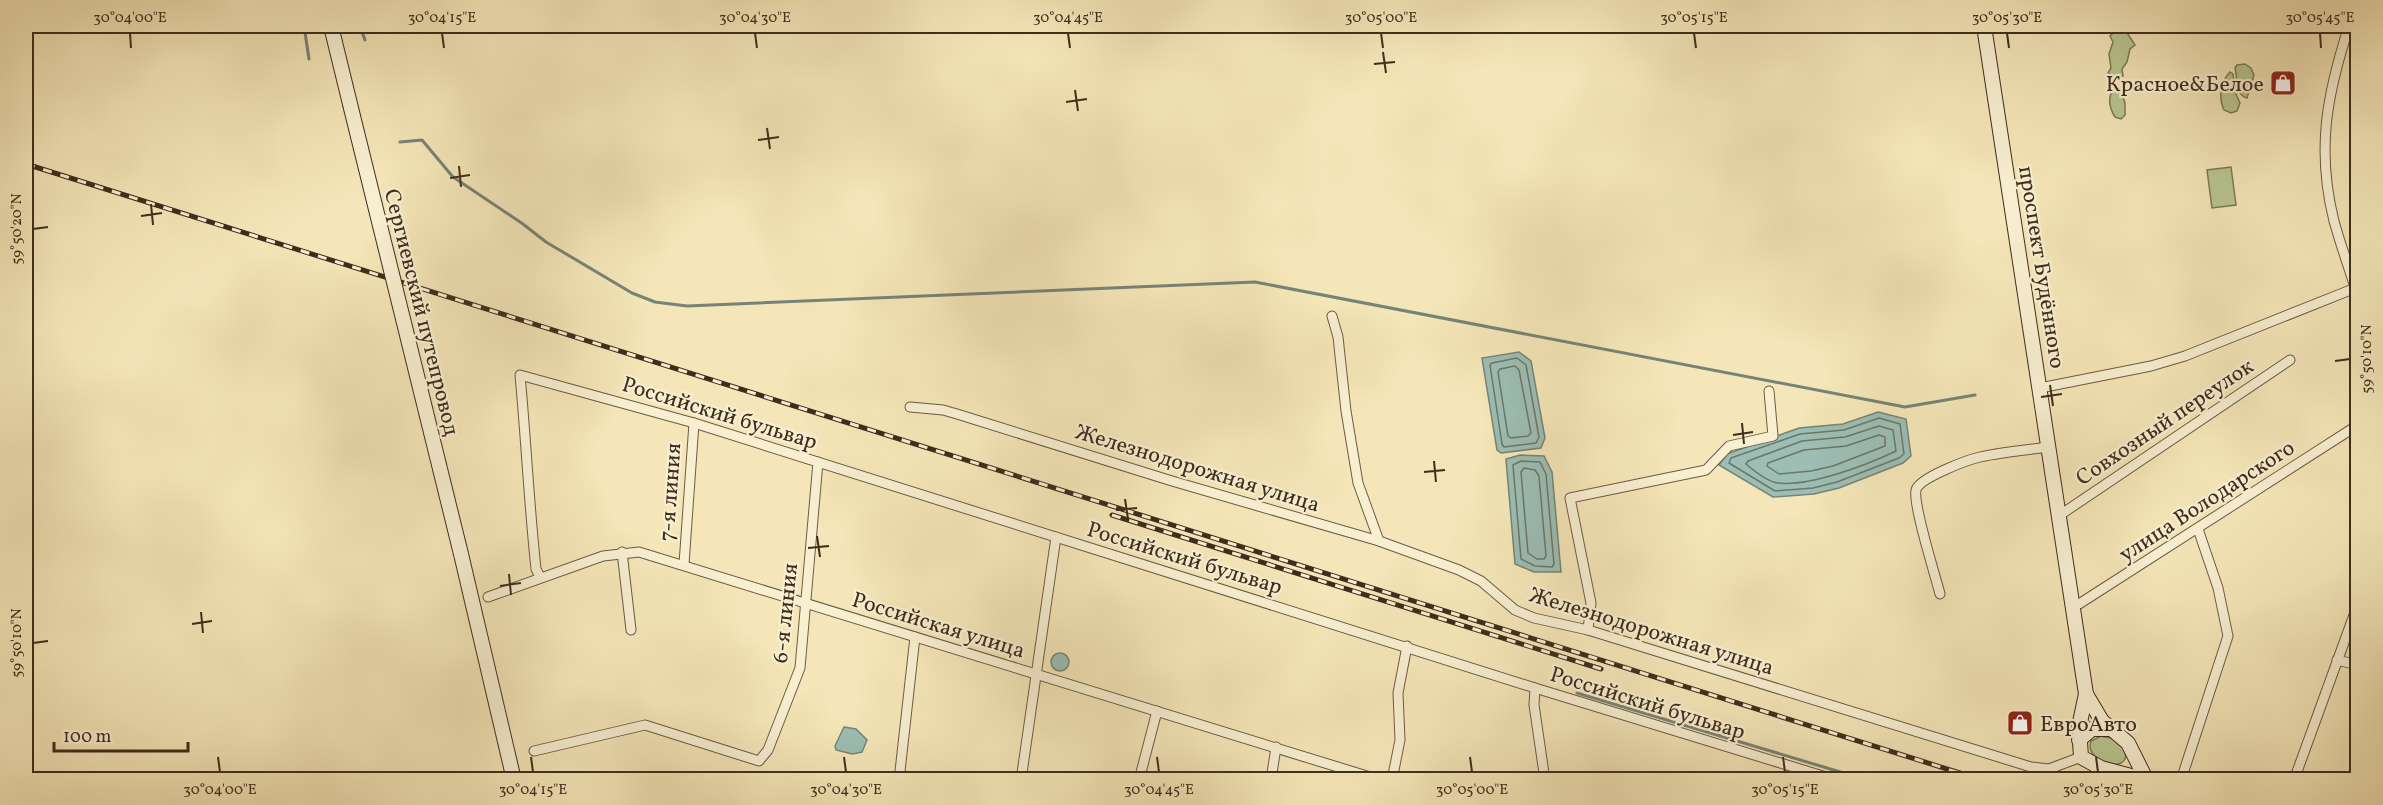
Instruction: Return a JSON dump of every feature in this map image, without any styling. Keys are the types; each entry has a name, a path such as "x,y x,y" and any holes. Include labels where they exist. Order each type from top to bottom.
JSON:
{"street":[{"name":"Сергиевский путепровод","path":"331,26 514,780"},
{"name":"проспект Будённого","path":"1984,26 2086,694 2079,740"},
{"path":"2040,388 2151,366 2185,356 2356,287 2335,224 2324,160 2325,122 2331,86 2349,26"},
{"path":"1332,316 1338,337 1346,411 1358,483 1378,541"},
{"name":"Совхозный переулок","path":"2060,515 2290,360"},
{"name":"Российский бульвар","path":"540,577 536,569 530,512 528,457 520,375 694,423 1535,688 1836,780"},
{"path":"1588,630 1591,603 1570,498 1706,470 1729,446 1773,436 1769,391"},
{"name":"Железнодорожная улица","path":"910,407 957,414 1201,490 1378,541 1474,577 1515,610 1534,618 1588,630 2031,767 2049,769 2081,757"},
{"name":"7-я линия","path":"684,564 694,423"},
{"name":"улица Володарского","path":"2073,604 2079,604 2358,425"},
{"path":"1940,594 1917,509 1915,494 1917,485 1926,478 1978,457 2049,447"},
{"name":"6-я линия","path":"534,751 645,725 759,761 768,750 800,668 818,462"},
{"path":"2181,780 2228,636 2218,588 2198,529"},
{"path":"1021,780 1056,537"},
{"name":"7-я линия","path":"622,552 631,630"},
{"name":"Российская улица","path":"488,597 603,556 622,552 639,552 1380,780"},
{"path":"2294,780 2358,604"},
{"path":"899,780 915,637"},
{"path":"1392,780 1400,740 1398,693 1407,646"},
{"path":"2337,660 2358,665"},
{"path":"1535,688 1534,705 1545,780"},
{"name":"проспект Будённого","path":"2086,694 2109,729"},
{"path":"1139,780 1157,711"},
{"path":"2092,729 2109,729 2125,740 2146,779 2091,764 2081,757 2079,740 2092,729"},
{"path":"1271,780 1276,747"},
{"path":"2115,772 2126,765 2132,754"}],"green space":[{"path":"2115,31 2117,33 2126,31 2135,45 2130,49 2127,62 2122,69 2123,76 2115,77 2108,73 2111,68 2109,54 2113,42 2110,36"},
{"path":"2245,64 2251,68 2254,75 2247,98 2238,90 2235,68 2237,65"},
{"path":"2230,72 2233,74 2235,92 2240,103 2237,111 2231,113 2224,110 2221,95 2224,80"},
{"path":"2115,89 2121,92 2125,103 2125,115 2121,119 2115,117 2110,106 2110,95"},
{"path":"2231,167 2236,205 2212,208 2207,170"},
{"path":"2101,736 2115,739 2121,745 2125,752 2125,760 2118,764 2108,764 2094,755 2091,751 2091,741"}],"water":[{"path":"1519,352 1531,361 1545,438 1541,448 1501,453 1497,450 1482,358"},
{"path":"1878,412 1906,419 1911,456 1903,463 1839,488 1814,494 1773,497 1719,465 1727,454 1799,428 1843,424"},
{"path":"1520,455 1544,456 1552,472 1561,572 1534,572 1515,564 1506,459"},
{"path":"1060,653 1066,656 1069,662 1066,668 1060,671 1054,668 1051,662 1054,656"},
{"path":"844,727 856,729 867,740 862,752 852,754 836,750 835,746"}],"waterway":[{"path":"304,26 309,59"},
{"path":"360,26 365,40"},
{"path":"400,142 422,140 453,177 546,242 632,293 655,302 687,306 1255,282 1905,407 1975,395"},
{"path":"1577,693 1867,780"}],"railway":[{"path":"26,164 1982,780"},
{"path":"1112,515 1601,669"}],"place":[{"name":"Красное&Белое","path":"2283,83"},
{"name":"ЕвроАвто","path":"2020,723"}]}
